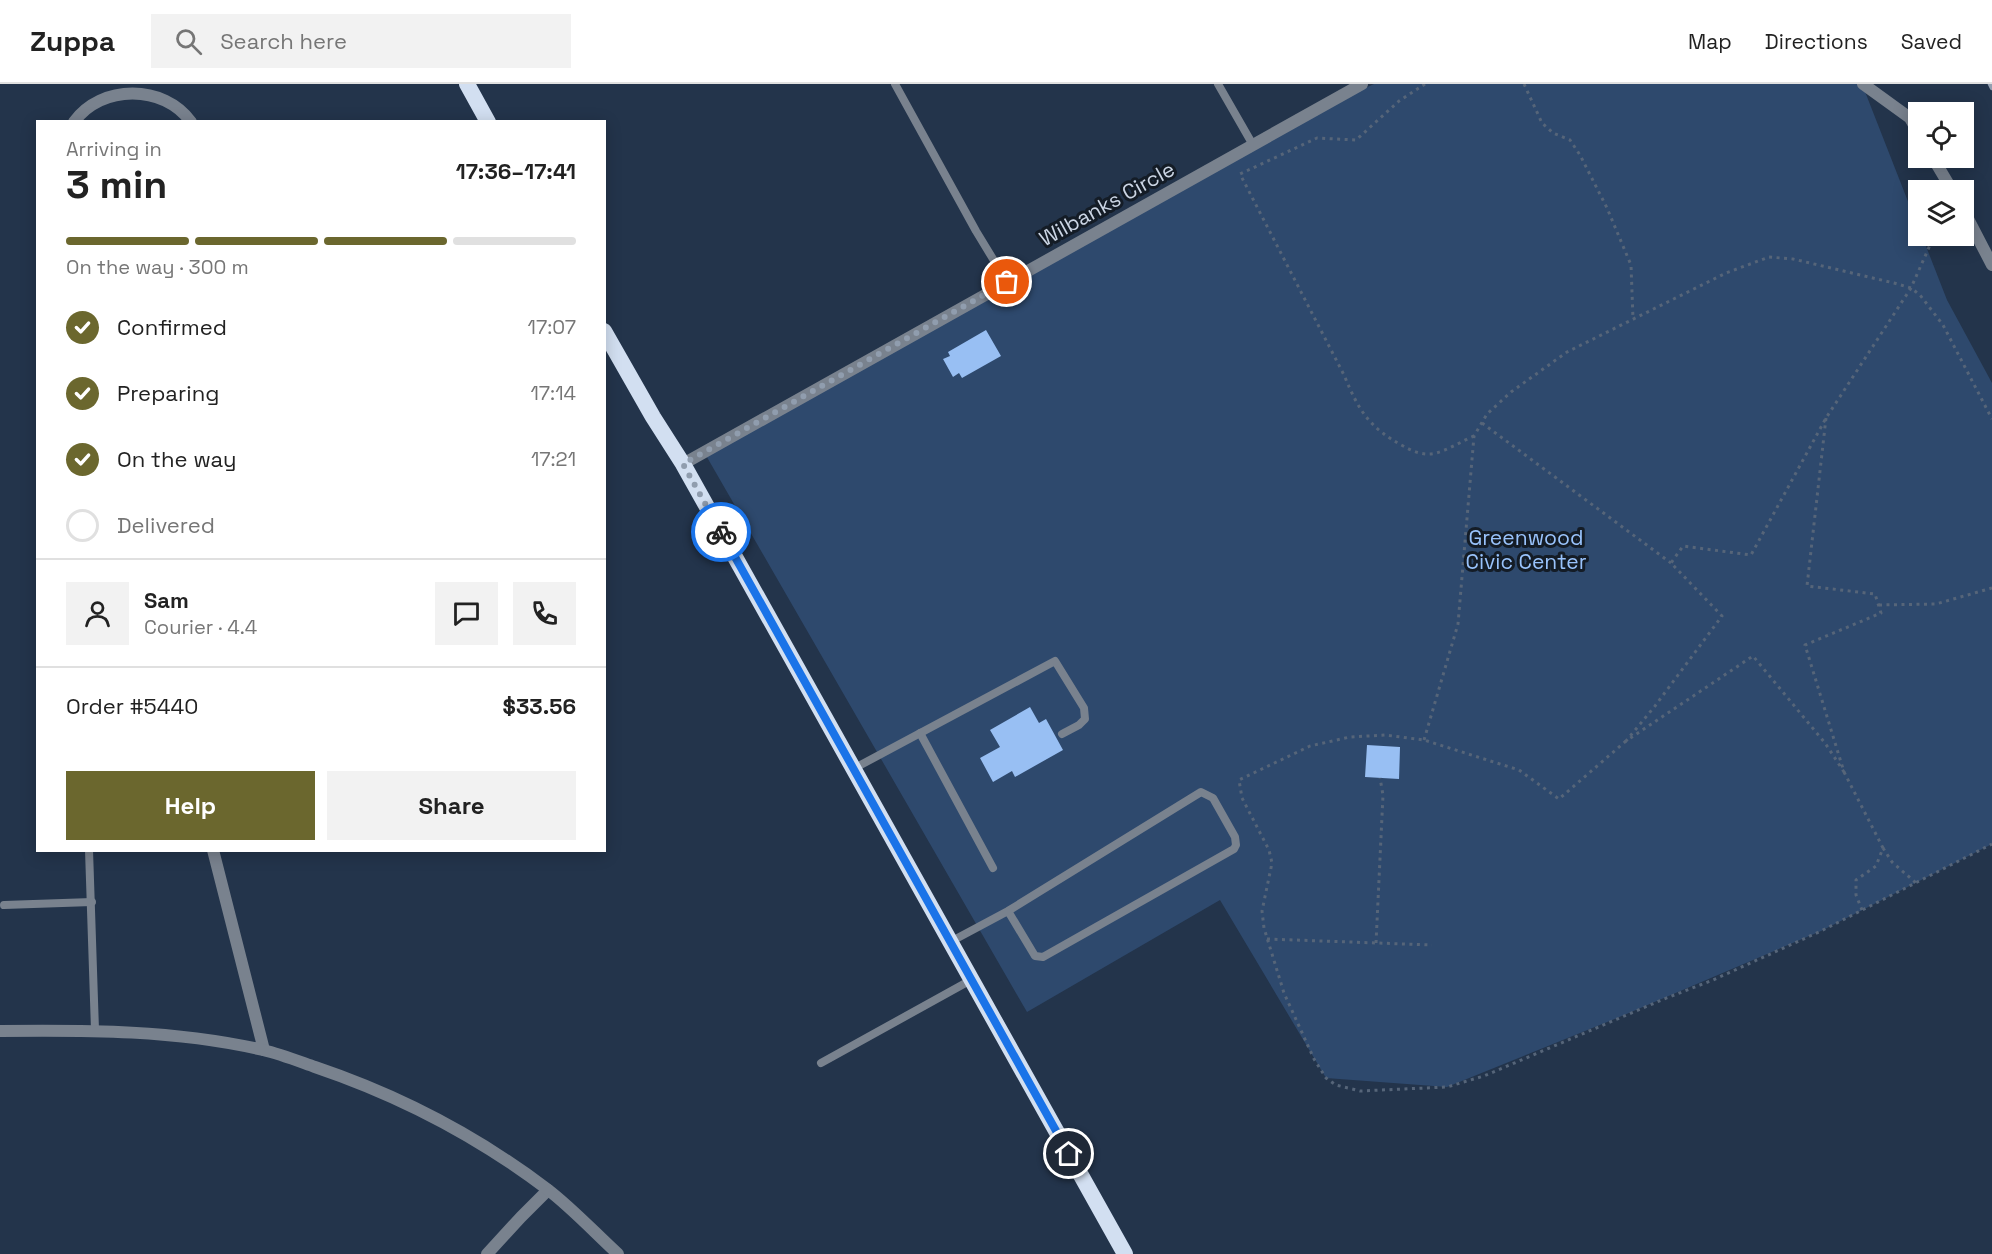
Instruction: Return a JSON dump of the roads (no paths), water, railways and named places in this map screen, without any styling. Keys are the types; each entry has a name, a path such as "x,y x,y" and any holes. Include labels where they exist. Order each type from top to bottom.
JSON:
{"highway":[{"path":"467,84 487,120"},
{"path":"606,335 683,464 1125,1254"}],"street":[{"name":"Wilbanks Circle","path":"683,464 1362,84"},
{"path":"1863,84 1908,117"},
{"path":"75,120 84,107 97,97 109,90 123,87 142,87 160,93 178,105 189,120"},
{"path":"1974,230 1992,265"},
{"path":"214,852 264,1050"},
{"path":"0,1031 96,1030 178,1036 264,1050 347,1078 417,1108 481,1144 549,1190 618,1254"},
{"path":"488,1254 549,1190"}],"lane":[{"path":"895,84 976,231 1007,282"},
{"path":"1218,84 1253,145"},
{"path":"853,769 1055,661 1084,708 1085,718 1079,725 1062,734"},
{"path":"920,733 993,868"},
{"path":"950,942 1008,911 1201,792 1213,798 1234,837 1236,844 1234,849 1044,957 1035,956 1029,949 1008,911"},
{"path":"89,852 96,1030"},
{"path":"4,905 92,902"},
{"path":"821,1063 971,980"}],"railway":[{"path":"1990,84 1992,88"}],"park label":[{"name":"Greenwood Civic Center","path":"1526,550"}]}
